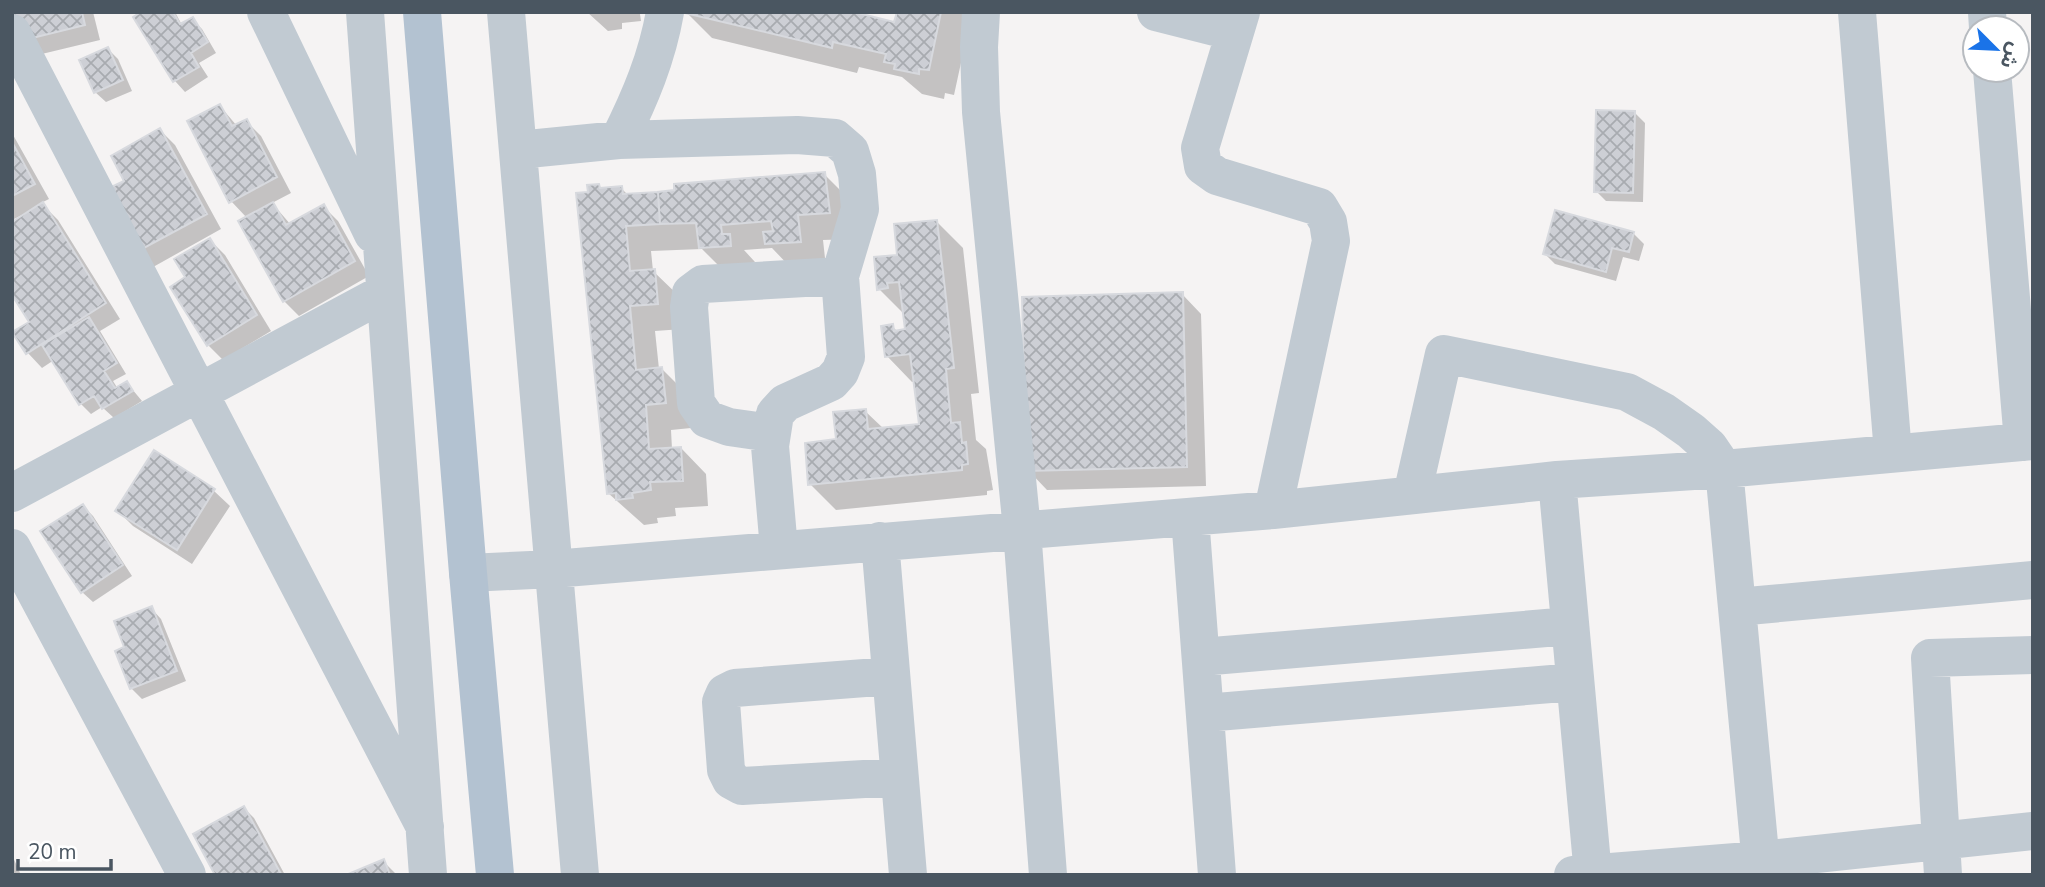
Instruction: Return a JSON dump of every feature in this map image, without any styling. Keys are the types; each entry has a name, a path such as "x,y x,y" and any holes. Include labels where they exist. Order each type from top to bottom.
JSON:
{"main road":[{"path":"422,12 495,875"}],"street":[{"path":"266,12 381,251"},
{"path":"365,12 428,875"},
{"path":"506,12 580,875"},
{"path":"619,140 645,86 659,43 665,12"},
{"path":"981,12 981,112 1022,530 1048,875"},
{"path":"1156,12 1238,22 1200,148 1203,166 1217,176 1320,207 1328,222 1331,241 1273,510"},
{"path":"1857,12 1893,453"},
{"path":"12,33 425,827"},
{"path":"468,573 553,569 1273,510 1557,480 1724,469 2028,441 1993,84"},
{"path":"518,149 619,140 797,135 835,138 850,151 857,174 860,209 840,276 846,357 840,372 831,382 785,403 775,414 770,446 779,549"},
{"path":"771,433 729,427 707,419 696,403 689,307 691,293 703,284 840,276"},
{"path":"12,493 384,293"},
{"path":"1412,495 1444,354 1627,393 1664,412 1691,430 1709,447 1724,469 1761,867"},
{"path":"1557,480 1575,682 1586,874 1942,858 2033,831"},
{"path":"1190,517 1217,875"},
{"path":"880,541 908,875"},
{"path":"12,548 187,875"},
{"path":"1737,607 2033,580"},
{"path":"1200,657 1570,626"},
{"path":"1942,858 1930,659 2033,655"},
{"path":"891,676 735,688 725,693 720,702 726,770 731,780 742,786 900,777"},
{"path":"1205,713 1575,682"}],"building":[{"path":"12,12 82,12 85,25 12,43"},
{"path":"141,12 173,12 180,24 193,17 208,42 191,53 199,67 173,82 133,17"},
{"path":"854,12 894,22 897,12 941,12 929,70 919,69 919,74 894,69 895,64 884,62 886,54 833,42 832,48 685,13"},
{"path":"108,47 123,80 94,93 79,60"},
{"path":"220,104 232,126 247,119 277,177 229,203 187,121"},
{"path":"1596,110 1635,111 1633,193 1594,192"},
{"path":"160,128 207,214 129,256 111,187 124,181 111,156"},
{"path":"12,142 35,184 12,196"},
{"path":"825,172 830,213 798,215 801,242 765,244 763,232 773,231 771,221 721,225 722,234 730,234 731,246 699,248 696,223 660,224 658,192 674,190 674,184"},
{"path":"599,184 600,188 622,186 623,194 658,192 660,224 626,226 630,271 655,269 658,304 630,306 636,370 662,367 666,403 646,405 649,449 681,447 683,481 650,482 651,490 632,493 633,498 616,500 616,493 607,494 576,193 588,192 587,185"},
{"path":"43,202 106,303 26,354 12,332 29,322 12,295 12,222"},
{"path":"273,202 286,225 324,204 355,261 283,302 238,221"},
{"path":"1555,210 1634,232 1629,252 1612,248 1606,272 1543,254"},
{"path":"937,220 954,368 946,369 951,423 960,422 962,443 966,442 968,464 962,465 962,470 808,485 805,443 836,439 833,412 866,409 868,429 919,424 910,354 885,357 881,326 893,324 894,331 905,329 899,282 887,283 888,288 877,290 874,257 897,255 894,224"},
{"path":"210,238 257,315 207,346 170,287 185,277 174,259"},
{"path":"1183,292 1187,467 1026,471 1022,297"},
{"path":"89,317 117,363 104,371 115,388 127,381 133,391 102,409 94,396 79,405 42,345"},
{"path":"154,450 215,489 177,550 115,511"},
{"path":"83,504 123,565 81,593 40,531"},
{"path":"152,606 177,671 130,689 115,651 124,647 114,621"},
{"path":"244,806 281,874 215,875 193,834"},
{"path":"384,859 390,875 346,875"}]}
